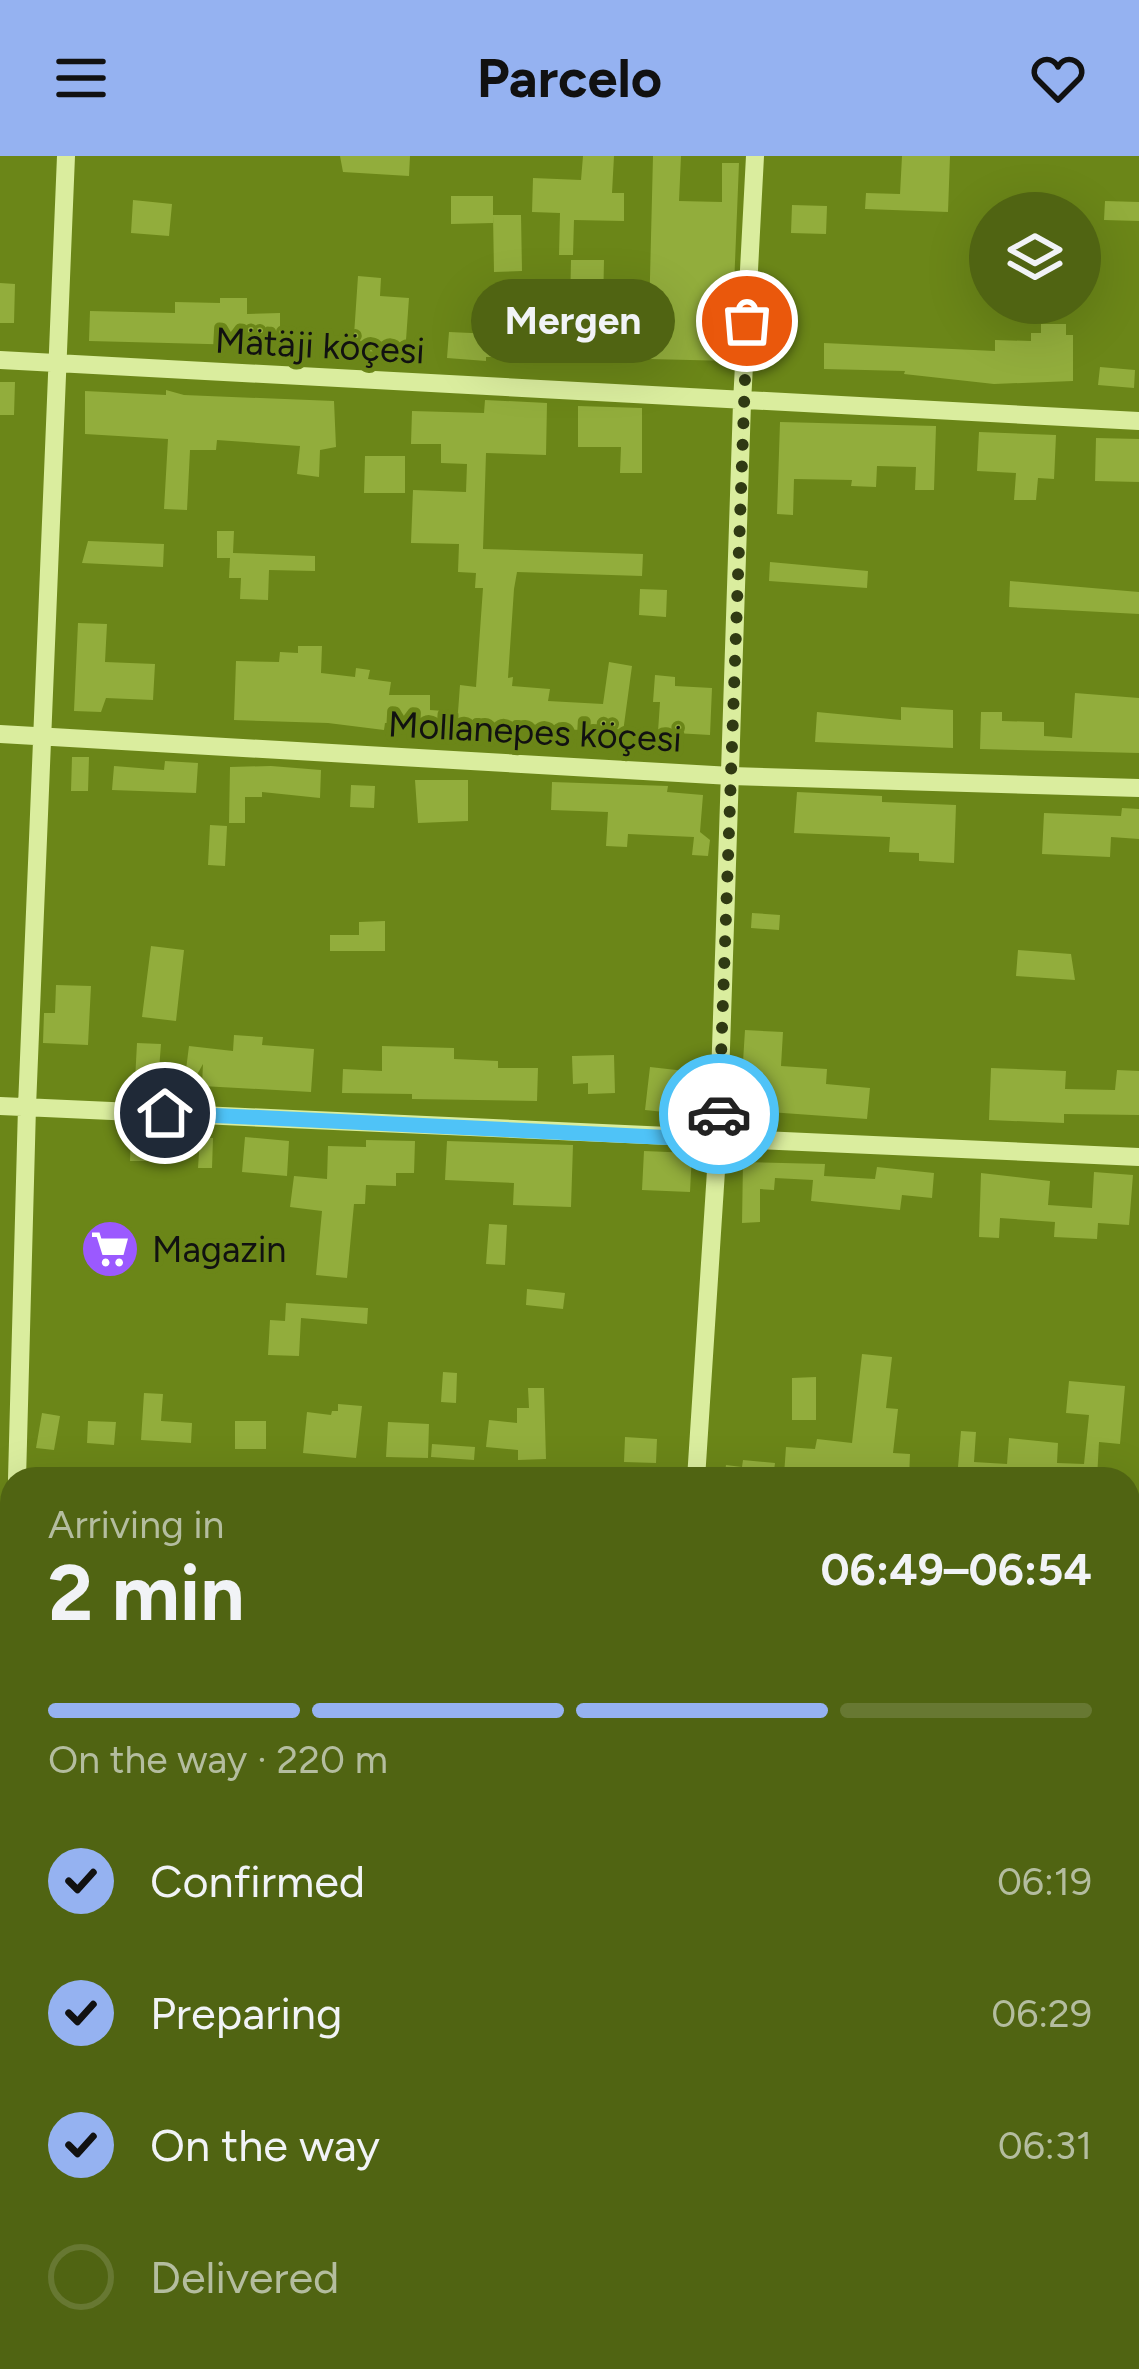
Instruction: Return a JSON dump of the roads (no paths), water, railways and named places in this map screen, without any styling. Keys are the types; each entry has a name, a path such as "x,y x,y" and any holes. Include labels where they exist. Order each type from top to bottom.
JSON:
{"street":[{"path":"15,1467 66,156"},
{"path":"698,1467 718,1140 742,403 755,156"},
{"name":"Mätäji köçesi","path":"0,360 1139,422"},
{"name":"Mollanepes köçesi","path":"0,734 731,776 1139,788"},
{"path":"0,1106 1139,1157"}],"place":[{"name":"Mergen","path":"747,321"},
{"name":"Magazin","path":"110,1249"}]}
